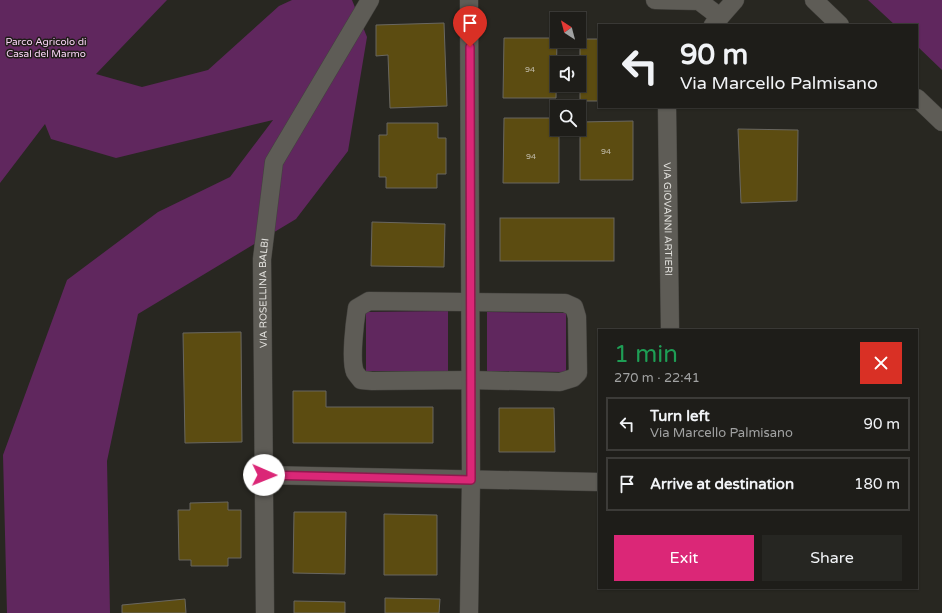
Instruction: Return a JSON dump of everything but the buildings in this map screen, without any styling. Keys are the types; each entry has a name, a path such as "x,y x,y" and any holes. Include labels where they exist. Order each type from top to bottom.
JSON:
{"street":[{"name":"VIA ROSELLINA BALBI","path":"265,613 262,259 274,162 370,0"},
{"path":"469,0 471,480 469,613"},
{"path":"655,0 699,1 717,21 735,0"},
{"path":"814,0 839,24"},
{"path":"918,99 942,122"},
{"name":"VIA GIOVANNI ARTIERI","path":"667,108 670,329"},
{"path":"369,301 470,301 565,303 574,307 577,317 578,373 573,378 560,382 470,380 372,381 361,380 355,372 353,362 357,308 369,301"},
{"path":"264,475 598,482"}],"green space":[{"name":"Parco Agricolo di Casal del Marmo","path":"0,0 167,0 96,74 142,87 208,70 279,6 292,0 352,0 367,37 348,151 296,219 138,314 107,461 110,613 7,613 3,455 67,280 158,212 230,177 273,120 116,158 51,139 45,124 0,183"},
{"path":"868,0 942,0 942,70 918,47 918,24 894,24"},
{"path":"448,311 448,371 366,371 366,312"},
{"path":"487,312 566,313 566,372 487,371"}],"route":[{"path":"264,475 471,480 470,47"}]}
